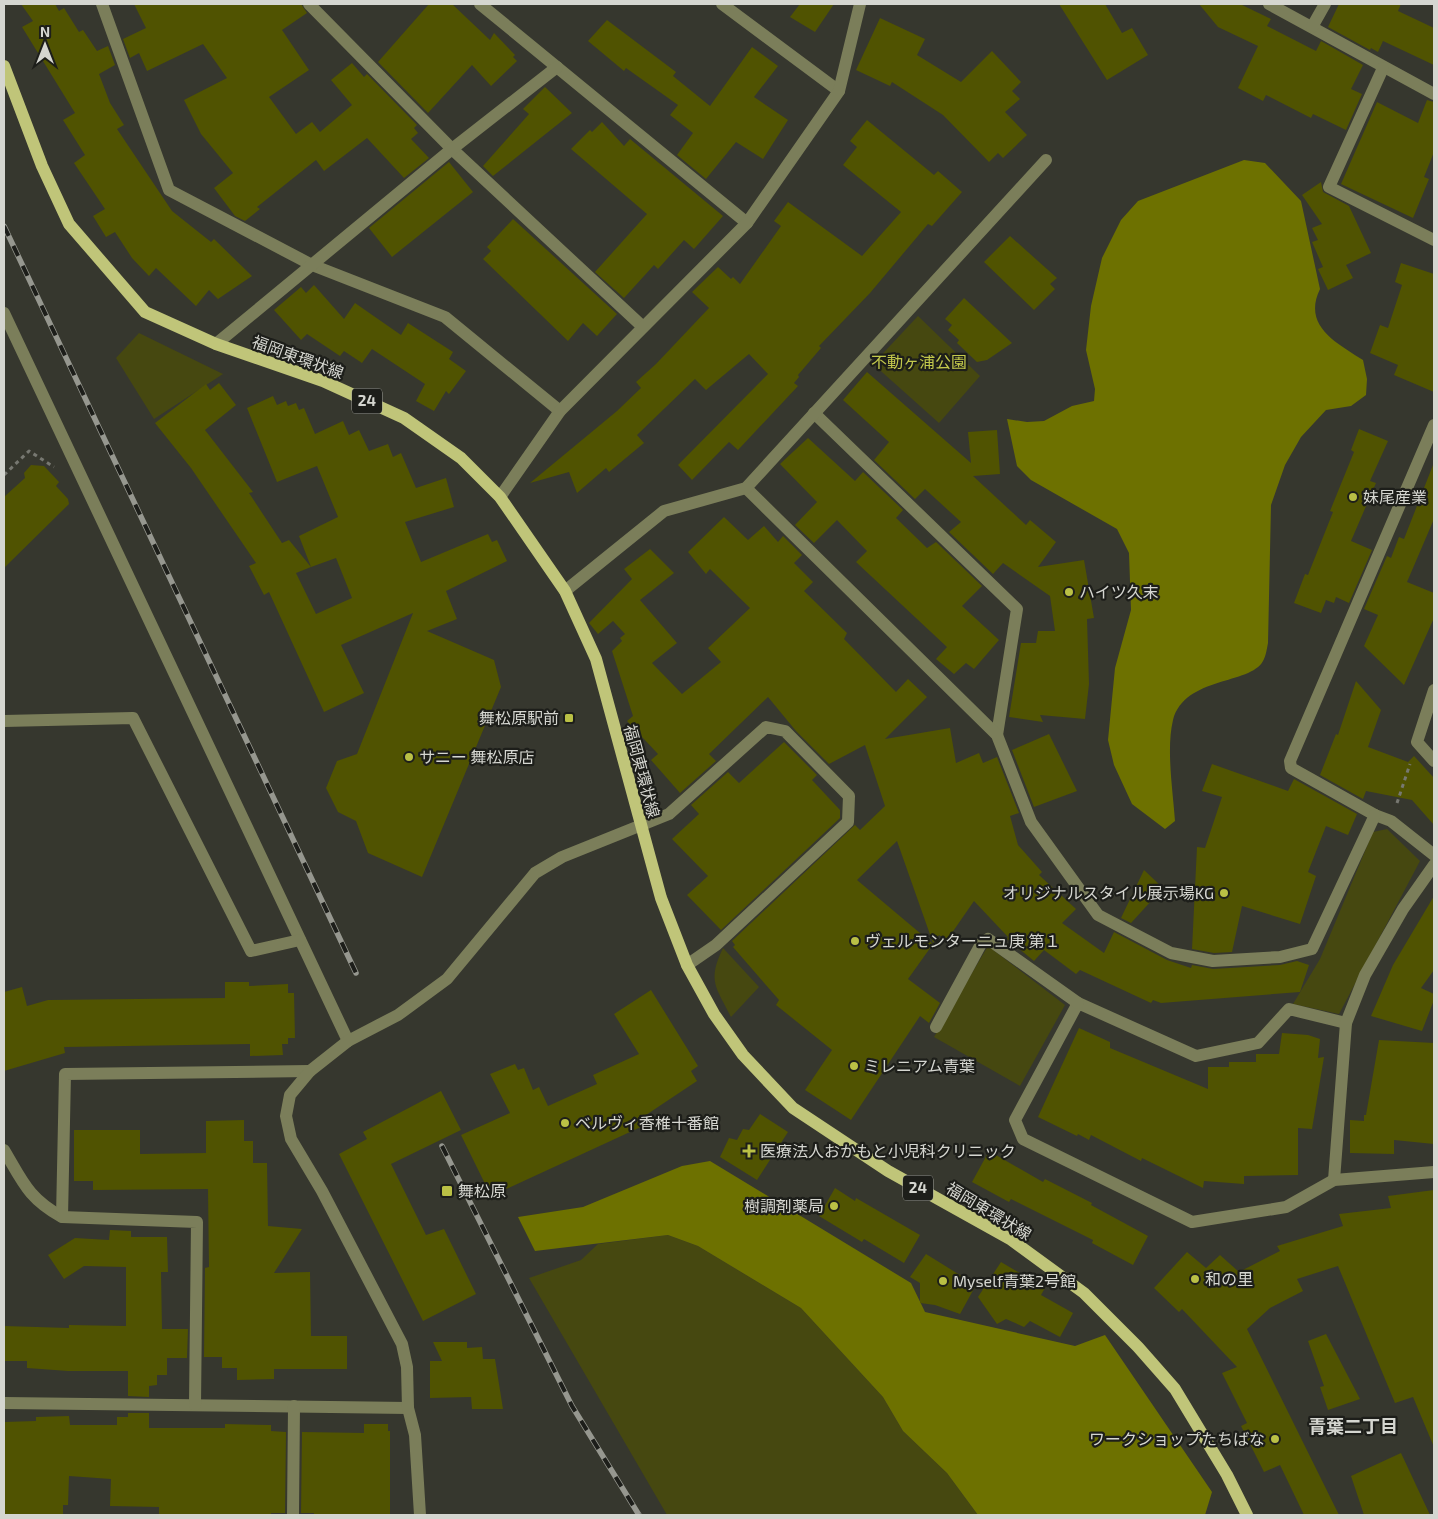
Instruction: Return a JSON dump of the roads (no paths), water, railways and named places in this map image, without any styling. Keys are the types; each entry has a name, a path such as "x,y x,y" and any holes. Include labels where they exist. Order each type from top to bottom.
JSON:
{"main road":[{"name":"福岡東環状線","path":"4,66 42,166 69,224 145,312 216,344 323,382 404,418 461,458 500,497 565,591 596,659 661,898 687,965 714,1014 743,1055 793,1108 888,1171 1010,1239 1084,1292 1138,1347 1175,1389 1227,1475 1247,1515"}],"street":[{"path":"102,4 169,190 312,265 445,317 560,411"},
{"path":"309,4 452,149 644,327"},
{"path":"480,4 747,223"},
{"path":"722,4 839,90"},
{"path":"500,497 560,411 747,223 839,90 860,4"},
{"path":"1269,4 1383,68 1434,94"},
{"path":"1312,27 1325,4"},
{"path":"216,344 452,149 557,67"},
{"path":"1383,68 1329,187 1434,240"},
{"path":"565,591 664,512 746,488 1046,160"},
{"path":"4,312 348,1041"},
{"path":"814,413 1017,609 997,735"},
{"path":"1434,425 1290,761 1292,768 1375,815 1391,821 1434,855"},
{"path":"746,488 997,735 1031,822 1098,915 1171,953 1213,961 1280,957 1312,949 1375,815"},
{"path":"1434,690 1417,742 1434,761"},
{"path":"4,721 133,718 251,951 300,940"},
{"path":"420,1515 415,1435 408,1408 407,1367 402,1344 322,1191 291,1139 286,1116 290,1095 310,1071 348,1041 398,1015 447,979 535,873 562,857 669,814 766,727 786,731 849,796 848,822 716,945 687,965"},
{"path":"1334,1180 1346,1023 1365,975 1403,909 1434,865"},
{"path":"936,1027 981,944 988,939 1078,1003 1196,1056 1258,1043 1289,1009 1346,1023"},
{"path":"1078,1003 1015,1120 1023,1139 1192,1222 1286,1207 1334,1180 1434,1172"},
{"path":"62,1216 65,1074 310,1071"},
{"path":"4,1150 32,1197 43,1206 62,1216 196,1222 195,1405"},
{"path":"4,1403 408,1408"},
{"path":"292,1515 294,1406"}],"railway":[{"path":"4,226 356,973"},
{"path":"442,1146 572,1406 639,1515"}],"place":[{"name":"妹尾産業","path":"1353,497"},
{"name":"ハイツ久末","path":"1069,592"},
{"name":"舞松原駅前","path":"569,718"},
{"name":"サニー 舞松原店","path":"409,757"},
{"name":"オリジナルスタイル展示場KG","path":"1224,893"},
{"name":"ヴェルモンターニュ庚 第１","path":"855,941"},
{"name":"ミレニアム青葉","path":"854,1066"},
{"name":"ベルヴィ香椎十番館","path":"565,1123"},
{"name":"医療法人おかもと小児科クリニック","path":"749,1151"},
{"name":"舞松原","path":"447,1191"},
{"name":"樹調剤薬局","path":"834,1206"},
{"name":"和の里","path":"1195,1279"},
{"name":"Myself青葉2号館","path":"943,1281"},
{"name":"ワークショップたちばな","path":"1275,1439"}],"district":[{"name":"青葉二丁目","path":"1353,1427"}],"park label":[{"name":"不動ヶ浦公園","path":"919,362"}]}
